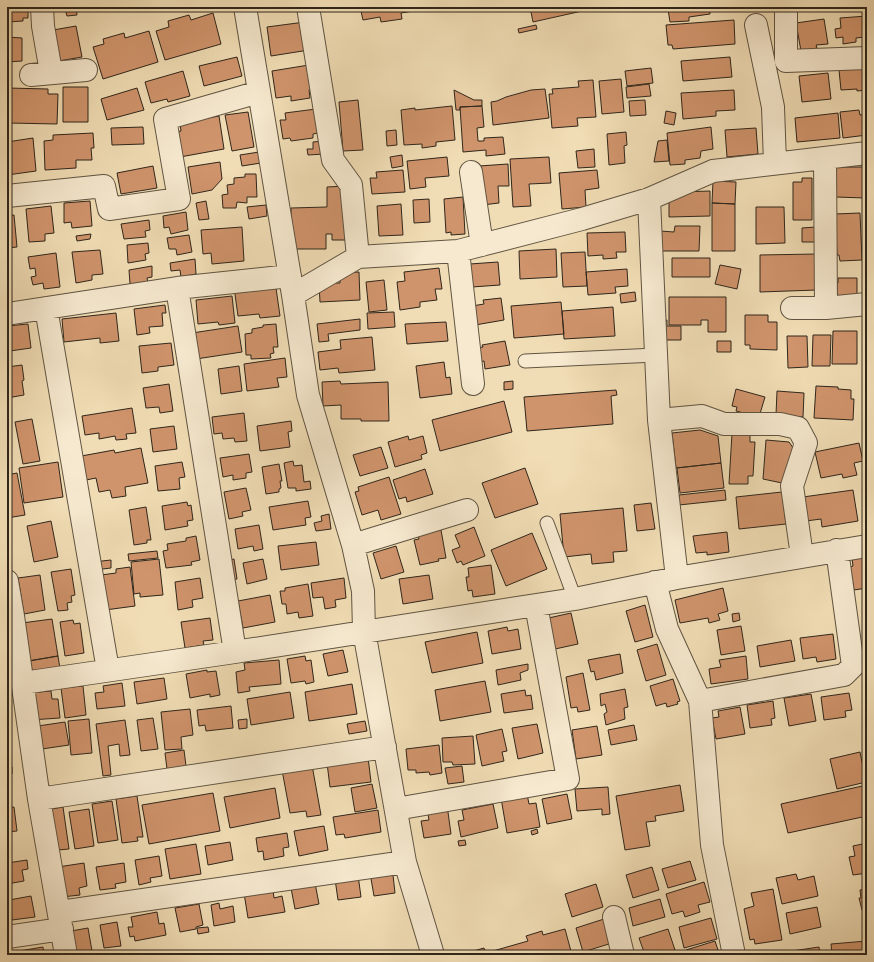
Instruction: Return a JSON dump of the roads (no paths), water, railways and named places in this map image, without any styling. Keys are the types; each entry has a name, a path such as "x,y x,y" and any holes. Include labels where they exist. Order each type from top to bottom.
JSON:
{"street":[{"path":"42,7 43,26 41,74 86,70"},
{"path":"245,7 308,396 353,544 363,591 364,632 405,862 433,955"},
{"path":"308,7 333,160 351,185 358,257"},
{"path":"786,7 786,61 867,58"},
{"path":"756,25 773,107 775,163"},
{"path":"7,196 104,186 109,209 179,198 165,119 259,92"},
{"path":"7,314 177,288 291,285 358,257 458,251 582,219 649,199 713,171 867,153"},
{"path":"825,158 826,308"},
{"path":"471,172 482,245"},
{"path":"649,199 659,420 677,578"},
{"path":"458,251 473,384"},
{"path":"177,288 235,652"},
{"path":"792,308 826,308 867,304"},
{"path":"46,308 108,670"},
{"path":"659,420 702,416 724,424 780,424 798,428 806,443 792,486 802,556"},
{"path":"353,544 467,510"},
{"path":"17,677 108,670 235,652 575,599 677,578 867,546"},
{"path":"700,701 844,675 853,666 837,550"},
{"path":"7,581 17,677 66,955"},
{"path":"655,582 667,629 700,701 712,845 734,955"},
{"path":"396,809 568,779 536,605"},
{"path":"39,799 385,747"},
{"path":"7,937 61,921 405,862"},
{"path":"614,917 623,955"}],"lane":[{"path":"525,361 656,355"},
{"path":"548,523 575,599"}]}
